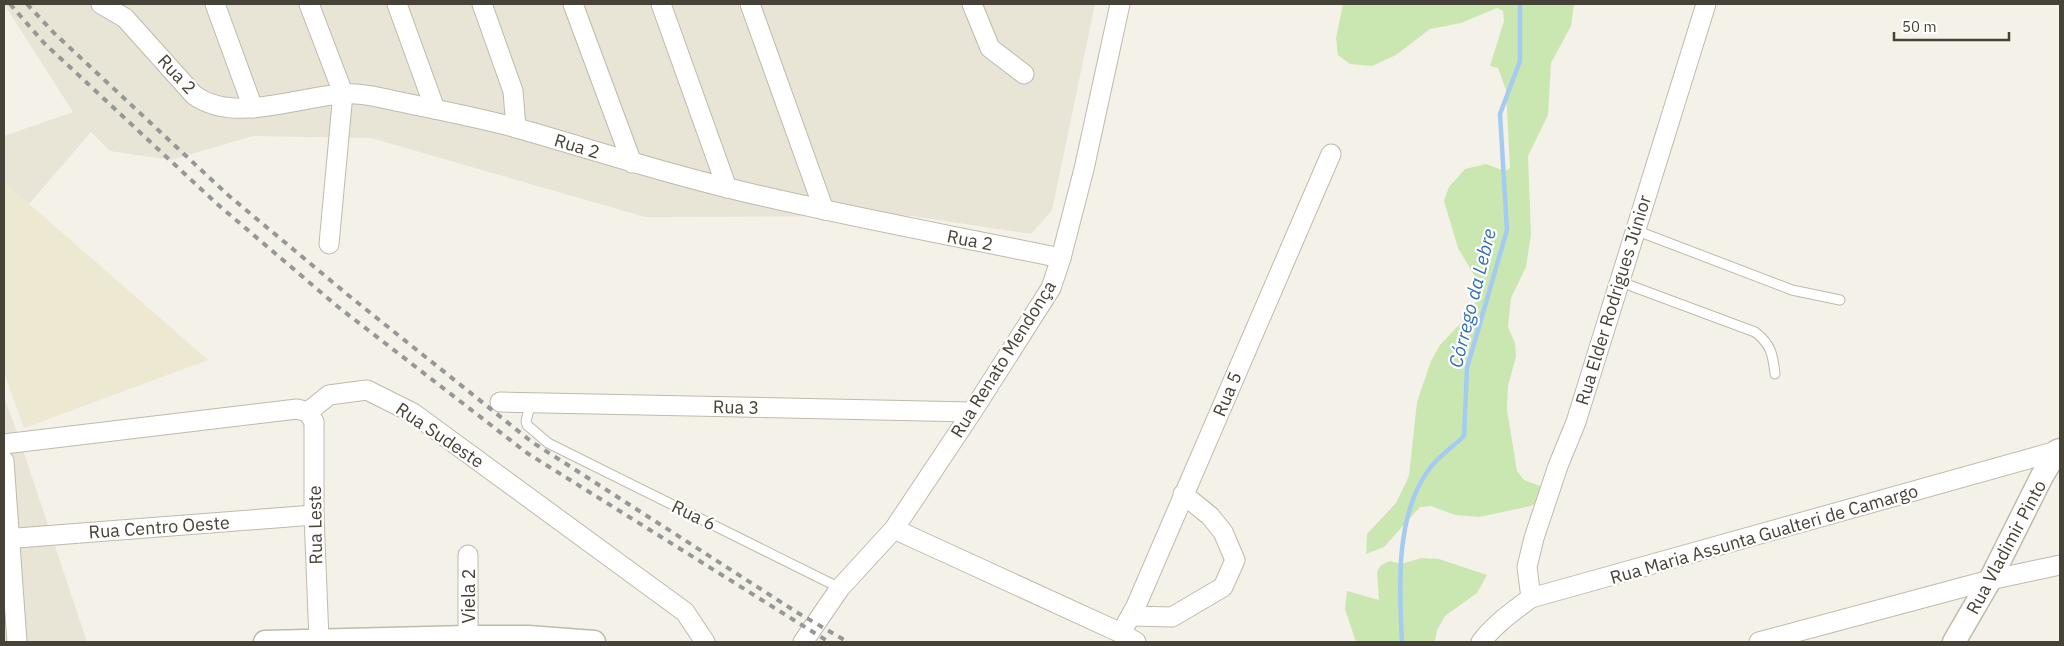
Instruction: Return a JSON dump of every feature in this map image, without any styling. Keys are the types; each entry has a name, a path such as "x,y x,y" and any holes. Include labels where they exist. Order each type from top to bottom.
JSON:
{"street":[{"name":"Rua 2","path":"101,4 122,11 194,94 205,102 218,107 253,108 343,93 373,96 516,128 632,163 727,188 824,210 1061,258"},
{"path":"216,4 253,108"},
{"path":"309,4 343,93 329,244"},
{"path":"397,4 435,110"},
{"path":"482,4 513,91 516,128"},
{"path":"573,4 632,163"},
{"path":"661,4 727,188"},
{"path":"750,4 824,210"},
{"path":"972,4 990,48 1024,74"},
{"name":"Rua Renato Mendonça","path":"803,642 840,588 894,529 1051,288 1061,258 1084,169 1120,4"},
{"name":"Rua Elder Rodrigues Júnior","path":"1531,598 1528,566 1534,538 1576,422 1618,281 1706,4"},
{"name":"Rua 5","path":"1129,638 1131,616 1330,154"},
{"name":"Rua Sudeste","path":"308,412 329,395 367,390 413,413 685,612 705,642"},
{"name":"Rua 3","path":"500,402 972,412"},
{"path":"4,444 297,409 308,412"},
{"name":"Rua Leste","path":"308,412 314,422 314,515 320,641"},
{"name":"Rua Maria Assunta Gualteri de Camargo","path":"1482,642 1513,611 1531,598 2059,451"},
{"name":"Rua Vladimir Pinto","path":"1954,642 1990,580 2042,476 2059,451"},
{"path":"4,461 7,539 17,642"},
{"path":"1131,616 1172,617 1223,586 1235,560 1223,532 1210,516 1183,494"},
{"name":"Rua Centro Oeste","path":"7,539 314,515"},
{"path":"894,529 1129,638"},
{"name":"Viela 2","path":"468,555 468,637"},
{"path":"1759,642 1990,580 2060,565"},
{"path":"265,642 468,637 528,637 594,642"}],"lane":[{"path":"1634,230 1792,290 1840,300"},
{"path":"1618,281 1755,332 1764,338 1772,350 1775,374"},
{"name":"Rua 6","path":"531,402 526,421 527,425 548,443 840,588"}],"shaded area":[{"path":"4,4 1095,4 1052,210 1031,234 913,216 645,217 371,138 253,136 171,160 110,151 91,132 4,233 4,136 73,112"},
{"path":"4,182 208,360 24,428 4,372"},
{"path":"4,397 17,432 87,642 4,642"}],"green space":[{"path":"1343,4 1574,4 1571,26 1551,63 1548,115 1528,156 1531,235 1526,267 1511,298 1508,327 1515,343 1516,356 1508,386 1507,410 1517,471 1524,480 1543,487 1544,497 1531,506 1479,517 1455,515 1431,506 1420,507 1384,547 1366,554 1367,534 1396,503 1409,476 1417,402 1431,361 1440,345 1470,313 1480,294 1480,285 1458,248 1444,201 1449,187 1465,169 1486,164 1505,171 1510,168 1506,90 1498,68 1490,66 1504,21 1503,11 1497,8 1461,23 1430,29 1396,55 1372,66 1350,64 1338,55 1336,38"},
{"path":"1422,558 1439,559 1487,575 1477,593 1445,616 1437,630 1435,642 1356,642 1345,609 1347,591 1379,600 1377,572 1381,565 1390,561 1401,564"}],"waterway":[{"name":"Córrego da Lebre","path":"1402,642 1400,575 1405,529 1410,507 1419,486 1430,468 1464,436 1467,368 1507,230 1500,114 1520,61 1520,4"}],"railway":[{"path":"10,4 44,43 216,203 337,306 527,453 829,642"},
{"path":"27,4 54,33 228,195 348,295 532,442 798,613 848,642"}]}
